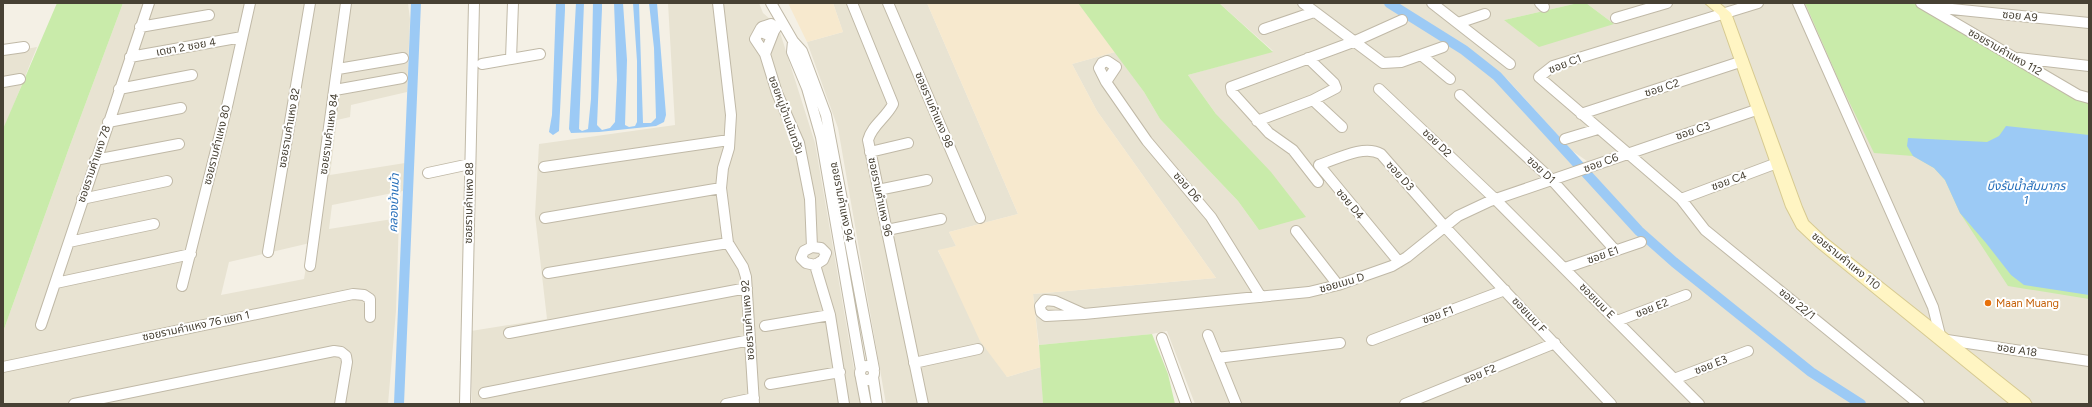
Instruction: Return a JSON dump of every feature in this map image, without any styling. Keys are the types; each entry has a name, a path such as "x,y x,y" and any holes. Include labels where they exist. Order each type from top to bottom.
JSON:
{"street":[{"name":"ซอยรามคำแหง 78","path":"41,325 95,160 149,3"},
{"name":"ซอยรามคำแหง 80","path":"182,286 191,254 250,3"},
{"name":"ซอยรามคำแหง 82","path":"268,252 310,3"},
{"name":"ซอยรามคำแหง 84","path":"310,266 346,3"},
{"name":"ซอยรามคำแหง 88","path":"465,404 474,3"},
{"path":"511,59 513,3"},
{"name":"ซอยรามคําแหง 92","path":"718,3 731,115 729,140 723,168 721,188 728,243 743,268 747,288 754,401"},
{"name":"ซอยรามคําแหง 96","path":"852,3 893,104 888,113 872,128 869,134 870,152 923,404"},
{"name":"ซอยรามคําแหง 98","path":"888,3 980,218"},
{"path":"1303,3 1383,63 1401,62 1443,47"},
{"path":"1432,3 1510,64"},
{"path":"1616,18 1667,3"},
{"path":"1711,3 1725,13 1758,3"},
{"path":"1798,3 1933,308 1943,341"},
{"name":"ซอยรามคําแหง 94","path":"772,4 793,41 792,52 807,88 821,137 867,374 877,404"},
{"name":"ซอยหมู่บ้านนันทวัน","path":"772,4 755,39 765,54 777,93 799,143 810,199 812,247"},
{"name":"ซอย A9","path":"1924,5 2089,23"},
{"name":"ซอยรามคำแหง 112","path":"1924,5 2016,57 2078,95 2089,98"},
{"path":"1264,29 1314,12"},
{"name":"ซอยรามคำแหง 110","path":"1725,13 1759,109 1776,163 1802,224 1943,341 2023,404"},
{"name":"ซอย C1","path":"1681,199 1539,77 1553,66 1725,13"},
{"path":"765,54 775,29 777,14"},
{"path":"1458,23 1485,14"},
{"path":"140,27 209,15"},
{"path":"1318,182 1293,150 1269,133 1257,121 1232,92 1231,87 1353,42 1402,20"},
{"path":"762,27 761,32 766,34 775,29"},
{"name":"เดชา 2 ซอย 4","path":"130,57 242,37"},
{"path":"3,50 24,47"},
{"path":"482,64 540,54"},
{"path":"1421,55 1450,78"},
{"path":"2016,57 2089,66"},
{"path":"338,69 403,58"},
{"path":"1257,121 1313,100 1332,91 1336,86 1308,58"},
{"name":"ซอย C2","path":"1581,114 1743,62"},
{"path":"119,89 192,75"},
{"path":"335,90 402,78"},
{"path":"3,82 20,79"},
{"name":"ซอย D6","path":"1106,82 1147,141 1211,217 1261,297"},
{"name":"ซอย D2","path":"1379,89 1495,199"},
{"name":"ซอย D1","path":"1460,95 1552,180 1616,250"},
{"path":"1313,100 1342,127"},
{"path":"108,122 181,108"},
{"name":"ซอย C3","path":"1627,154 1759,109"},
{"path":"1564,139 1598,129"},
{"path":"544,167 729,140"},
{"path":"870,152 908,143"},
{"path":"95,160 178,144"},
{"name":"ซอย D3","path":"1344,156 1364,150 1376,151 1445,227"},
{"name":"ซอย C6","path":"1576,172 1627,154"},
{"name":"ซอย D4","path":"1344,156 1323,162 1319,165 1319,167 1399,262"},
{"name":"ซอย C4","path":"1681,199 1776,163"},
{"path":"428,173 470,164"},
{"name":"ซอยเมน D","path":"1084,314 1309,292 1338,285 1370,275 1399,262 1458,216 1495,199 1576,172"},
{"path":"878,190 927,180"},
{"path":"82,199 167,181"},
{"path":"545,218 721,188"},
{"name":"ซอยเมน E","path":"1495,199 1699,404"},
{"name":"ซอย 22/1","path":"1681,199 1704,230 1919,404"},
{"path":"887,230 941,219"},
{"path":"69,242 154,224"},
{"name":"ซอยเมน F","path":"1445,227 1555,343 1607,403"},
{"path":"1296,231 1338,285"},
{"name":"ซอย E1","path":"1565,268 1641,242"},
{"path":"548,273 728,243"},
{"path":"812,247 821,248 826,253 824,260 815,265 806,264 801,258 804,251 812,247"},
{"path":"56,283 191,254"},
{"path":"815,265 830,315 844,404"},
{"path":"509,333 747,288"},
{"name":"ซอย F1","path":"1372,340 1505,290"},
{"name":"ซอยรามคำแหง 76 แยก 1","path":"3,367 353,294 363,293 369,298 371,304 370,317"},
{"name":"ซอย E2","path":"1617,322 1686,295"},
{"path":"765,326 830,315"},
{"path":"1208,335 1236,404"},
{"path":"1162,338 1186,404"},
{"path":"484,392 750,340"},
{"name":"ซอย A18","path":"1943,341 1948,340 2089,361"},
{"path":"1217,358 1340,343"},
{"name":"ซอย F2","path":"1405,404 1422,401 1555,343"},
{"path":"914,363 978,349"},
{"name":"ซอย E3","path":"1674,379 1748,351"},
{"path":"74,404 334,352 341,352 346,356 347,362 340,404"},
{"path":"770,384 840,372"},
{"name":"ซอยรามคําแหง 94","path":"866,404 867,374"},
{"path":"726,404 754,401"}],"shaded area":[{"path":"123,3 408,3 410,19 407,92 351,105 350,117 337,120 330,175 405,163 403,191 332,205 329,229 399,218 396,311 388,404 3,404 3,332","holes":["310,243 304,279 221,295 229,262"]},
{"path":"668,3 759,3 763,13 778,26 815,143 860,404 472,404 471,331 547,319 535,215 539,144 675,125"},
{"path":"788,3 833,3 843,32 807,42"},
{"path":"833,3 927,3 1018,214 949,232 956,246 938,251 1007,377 1041,367 1043,404 886,404 838,128 807,42 843,32"},
{"path":"927,3 1078,3 1115,52 1072,64 1097,111 1216,278 1033,294 1041,367 1007,377 980,341 938,250 956,246 949,232 1018,214"},
{"path":"1219,3 1383,3 1421,26 1480,66 1496,80 1575,165 1587,161 1571,150 1508,80 1468,49 1394,3 1578,3 1504,20 1614,24 1586,3 2089,3 2089,404 1195,404 1167,331 1152,334 1039,345 1033,294 1216,278 1097,111 1072,64 1115,52 1144,92 1160,119 1238,201 1259,230 1216,114 1188,75 1273,51"},
{"path":"37,47 3,131 3,53"}],"green space":[{"path":"57,3 123,3 3,332 3,129"},
{"path":"1078,3 1219,3 1273,52 1188,75 1216,114 1271,172 1306,217 1259,230 1238,201 1160,119 1144,92"},
{"path":"1578,3 1586,3 1614,24 1539,47 1504,20"},
{"path":"1805,3 1914,3 2089,104 2089,299 2008,286 1960,213 1945,180 1934,168 1913,156 1874,153 1840,83"},
{"path":"1152,334 1168,374 1175,404 1043,404 1039,345"}],"water":[{"path":"556,3 565,3 565,10 559,131 553,135 549,132 552,115"},
{"path":"576,3 584,3 579,129 582,131 588,129 591,99 593,3 602,3 597,125 602,130 610,128 615,122 617,80 614,3 623,3 627,60 625,125 629,127 635,126 637,122 637,61 633,3 639,3 643,123 651,123 656,118 654,48 649,3 657,3 666,115 664,122 656,126 599,132 571,133 569,129"},
{"name":"บึงรับน้ำสัมมากร 1","path":"2006,126 2089,135 2089,295 2024,285 2011,275 1960,213 1945,180 1934,168 1913,156 1907,146 1908,138 1987,142 1999,136"}],"waterway":[{"name":"คลองบ้านม้า","path":"399,404 416,3"},
{"path":"1389,3 1464,50 1497,76 1639,231 1674,262 1811,372 1861,404"}],"place":[{"name":"Maan Muang","path":"1988,303"}]}
